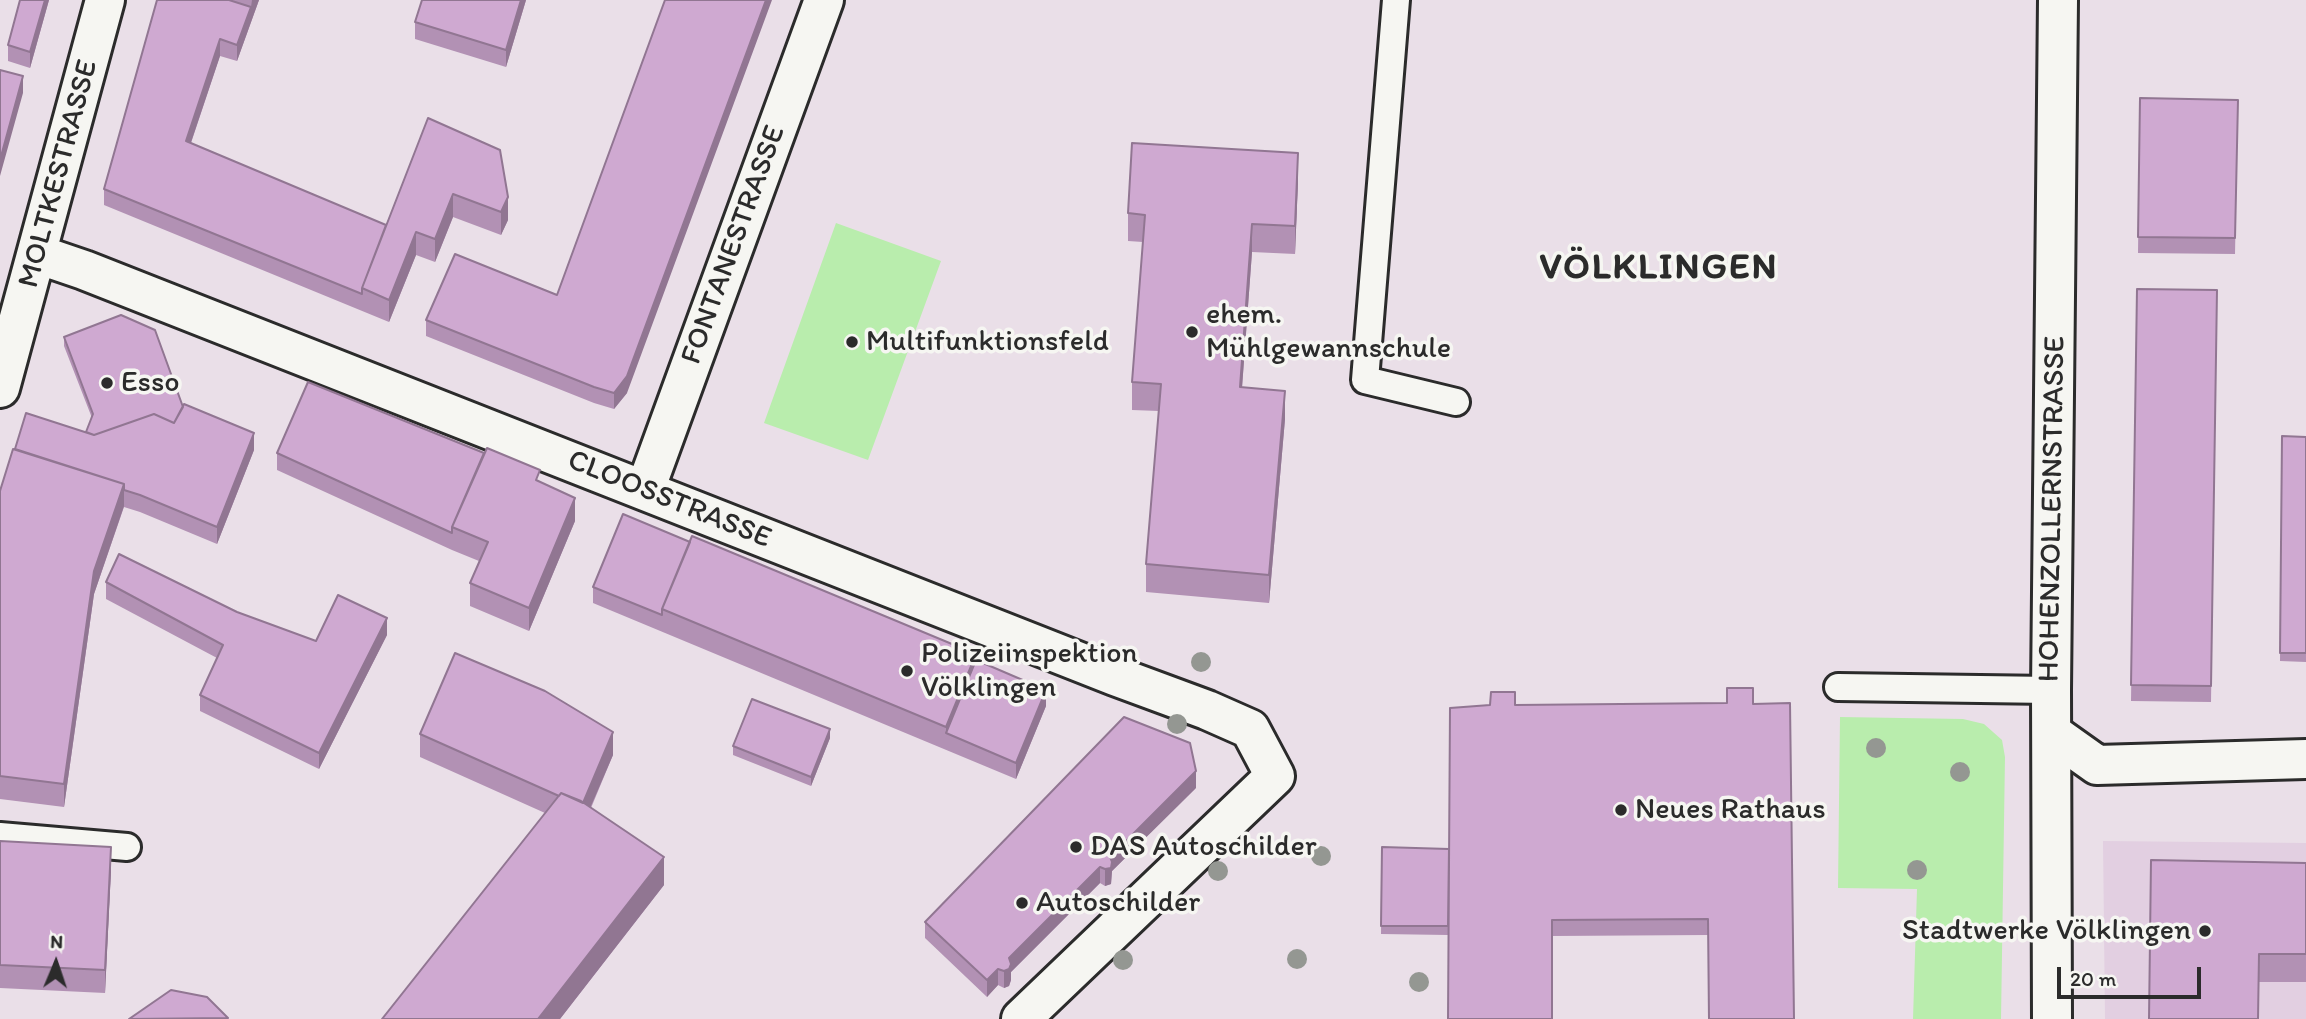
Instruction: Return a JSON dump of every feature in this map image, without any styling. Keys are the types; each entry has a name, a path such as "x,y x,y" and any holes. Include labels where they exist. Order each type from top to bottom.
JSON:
{"street":[{"name":"MOLTKESTRASSE","path":"0,388 105,0"},
{"name":"FONTANESTRASSE","path":"645,490 824,0"},
{"name":"HOHENZOLLERNSTRASSE","path":"2052,1019 2051,690 2058,0"},
{"name":"CLOOSSTRASSE","path":"37,254 97,275 1103,671 1207,709 1250,729 1275,776 1021,1019"},
{"path":"2052,733 2097,765 2306,759"}],"lane":[{"path":"1396,0 1365,380 1456,402"},
{"path":"1838,687 2051,690"},
{"path":"0,836 127,847"}],"shaded area":[{"name":"Stadtwerke Völklingen","path":"2103,841 2306,843 2306,1019 2105,1019"}],"green space":[{"name":"Multifunktionsfeld","path":"836,223 941,261 868,460 764,423"},
{"path":"1840,717 1963,719 1984,724 2002,740 2005,757 2001,1019 1913,1019 1917,889 1838,888"}],"building":[{"path":"20,0 45,0 30,52 8,45"},
{"path":"157,0 229,0 251,7 237,45 220,39 186,141 386,225 362,294 104,189"},
{"path":"422,0 521,0 506,50 415,22"},
{"path":"665,0 766,0 627,376 614,393 426,320 455,254 557,295"},
{"path":"0,70 23,76 0,160"},
{"path":"2140,98 2238,100 2235,238 2138,237"},
{"path":"428,118 500,150 508,197 501,212 453,194 435,239 416,232 389,300 362,288"},
{"name":"ehem. Mühlgewannschule","path":"1132,143 1298,153 1295,226 1252,224 1240,387 1285,391 1269,575 1146,564 1161,384 1132,382 1145,215 1128,213"},
{"path":"2137,289 2217,290 2211,686 2131,685"},
{"path":"121,315 155,330 183,407 174,423 154,414 94,435 86,432 93,414 64,337"},
{"path":"308,382 484,453 452,527 452,533 277,453"},
{"path":"184,404 254,433 217,527 124,490 124,484 15,449 26,413 94,435 154,414 174,423"},
{"path":"2282,436 2306,437 2306,653 2280,653"},
{"path":"487,448 540,470 536,480 575,498 529,608 470,583 488,542 452,527"},
{"path":"13,449 124,484 94,571 64,784 0,776 0,491"},
{"path":"623,514 690,542 662,609 662,615 593,587"},
{"path":"692,536 976,654 946,727 662,609"},
{"path":"119,554 237,612 316,641 338,595 387,618 319,753 200,695 223,645 106,582"},
{"path":"455,653 545,691 613,732 583,803 561,793 559,796 420,734"},
{"path":"976,660 1046,690 1016,763 946,733"},
{"name":"Neues Rathaus","path":"1727,688 1753,688 1753,704 1790,703 1794,1019 1709,1019 1708,919 1552,920 1552,1019 1448,1019 1450,708 1490,705 1491,692 1515,692 1515,705 1727,703"},
{"path":"752,699 830,729 811,777 733,746"},
{"path":"1124,717 1190,743 1196,771 1110,857 1111,868 1100,867 1009,958 1009,969 998,969 987,980 925,922"},
{"path":"561,793 581,801 664,857 538,1019 382,1019"},
{"path":"0,841 111,847 105,970 0,965"},
{"path":"1382,847 1449,849 1448,926 1381,926"},
{"name":"Stadtwerke Völklingen","path":"2151,860 2306,863 2306,954 2259,954 2258,1019 2149,1019"},
{"path":"171,990 207,997 228,1018 129,1019"}],"place":[{"name":"ehem. Mühlgewannschule","path":"1192,332"},
{"name":"Multifunktionsfeld","path":"852,342"},
{"name":"Esso","path":"107,383"},
{"name":"Polizeiinspektion Völklingen","path":"907,671"},
{"name":"Neues Rathaus","path":"1621,810"},
{"name":"DAS Autoschilder","path":"1076,847"},
{"name":"Autoschilder","path":"1022,903"},
{"name":"Stadtwerke Völklingen","path":"2205,931"}],"district":[{"name":"VÖLKLINGEN","path":"1659,269"}]}
